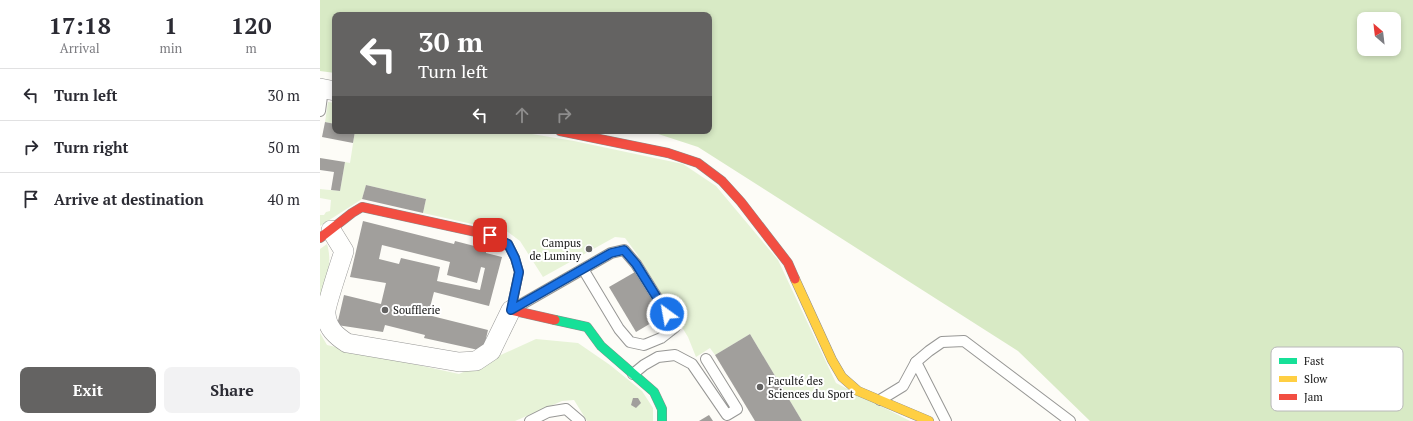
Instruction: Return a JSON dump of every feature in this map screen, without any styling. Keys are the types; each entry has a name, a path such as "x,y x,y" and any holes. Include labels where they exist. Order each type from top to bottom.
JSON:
{"street":[{"path":"575,134 668,153 698,163 722,181 741,202 788,263 832,360 842,377 858,390 929,421"},
{"path":"362,207 490,235 508,244 515,258 519,272 511,310 491,351 476,361 459,362 347,343 335,335 329,325 325,312 344,251 325,234 362,207"},
{"path":"511,310 587,327 601,346 654,392 662,409 662,421"}],"lane":[{"path":"320,111 326,89"},
{"path":"511,310 564,279 578,272 584,268 611,253 624,250 636,264 675,327 661,338 644,345 630,342 619,329 587,275 582,268"},
{"path":"880,400 903,386 916,362 929,351 942,342 964,341 1070,421"},
{"path":"633,374 644,365 658,357 675,355 692,364 727,415 737,409 706,359"},
{"path":"916,362 946,421"},
{"path":"530,421 548,412 566,409 580,421"}],"green space":[{"path":"320,0 1413,0 1413,421 1090,421 1018,351 698,147 658,134 712,134 712,12 332,12 332,73 320,71"},
{"path":"328,102 332,103 332,123 325,122"},
{"path":"355,134 532,134 574,141 683,164 716,186 778,260 836,383 910,421 802,421 750,334 715,355 710,348 696,357 688,337 637,254 625,238 615,237 543,277 520,241 508,232 423,213 426,199 366,185 362,199 320,226 320,215 324,215 326,212 330,211 331,200 320,198 320,189 340,191 345,162 350,163"},
{"path":"327,244 329,251 329,265 320,299 320,249"},
{"path":"320,333 327,345 459,374 536,339 578,343 610,365 642,391 653,408 653,421 587,421 574,400 562,401 515,421 320,421"}],"building":[{"path":"325,122 332,123 332,134 354,134 353,143 322,137"},
{"path":"320,158 345,162 340,191 331,190 334,172 320,170"},
{"path":"366,185 426,199 423,213 362,199"},
{"path":"363,221 454,244 455,241 486,249 486,253 502,257 489,306 434,292 428,315 488,330 483,351 424,338 425,335 385,325 383,332 337,325 344,295 381,304 386,283 350,277","holes":["382,245 450,262 447,275 477,283 481,267 485,268 480,290 437,281 440,267 401,258 399,264 379,259"]},
{"path":"635,272 663,316 636,332 609,287"},
{"name":"Faculté des Sciences du Sport","path":"750,334 802,421 755,421 715,355"},
{"path":"633,398 638,398 641,403 636,408 631,405"},
{"path":"709,415 713,421 699,421"}],"traffic: fast":[{"path":"555,320 587,327 601,346 654,392 662,409 662,421"}],"traffic: slow":[{"path":"795,279 832,360 842,377 858,391 929,421"}],"traffic: jam":[{"path":"575,134 668,153 698,163 722,181 741,202 788,263 795,279"},
{"path":"320,238 362,207 490,235 508,244 515,258 519,272 511,310 555,320"}],"place":[{"name":"Campus de Luminy","path":"589,249"},
{"name":"Soufflerie","path":"385,310"},
{"name":"Faculté des Sciences du Sport","path":"760,387"}],"route":[{"path":"490,235 508,244 515,258 519,272 511,310 611,253 624,250 636,264 667,314"}]}
